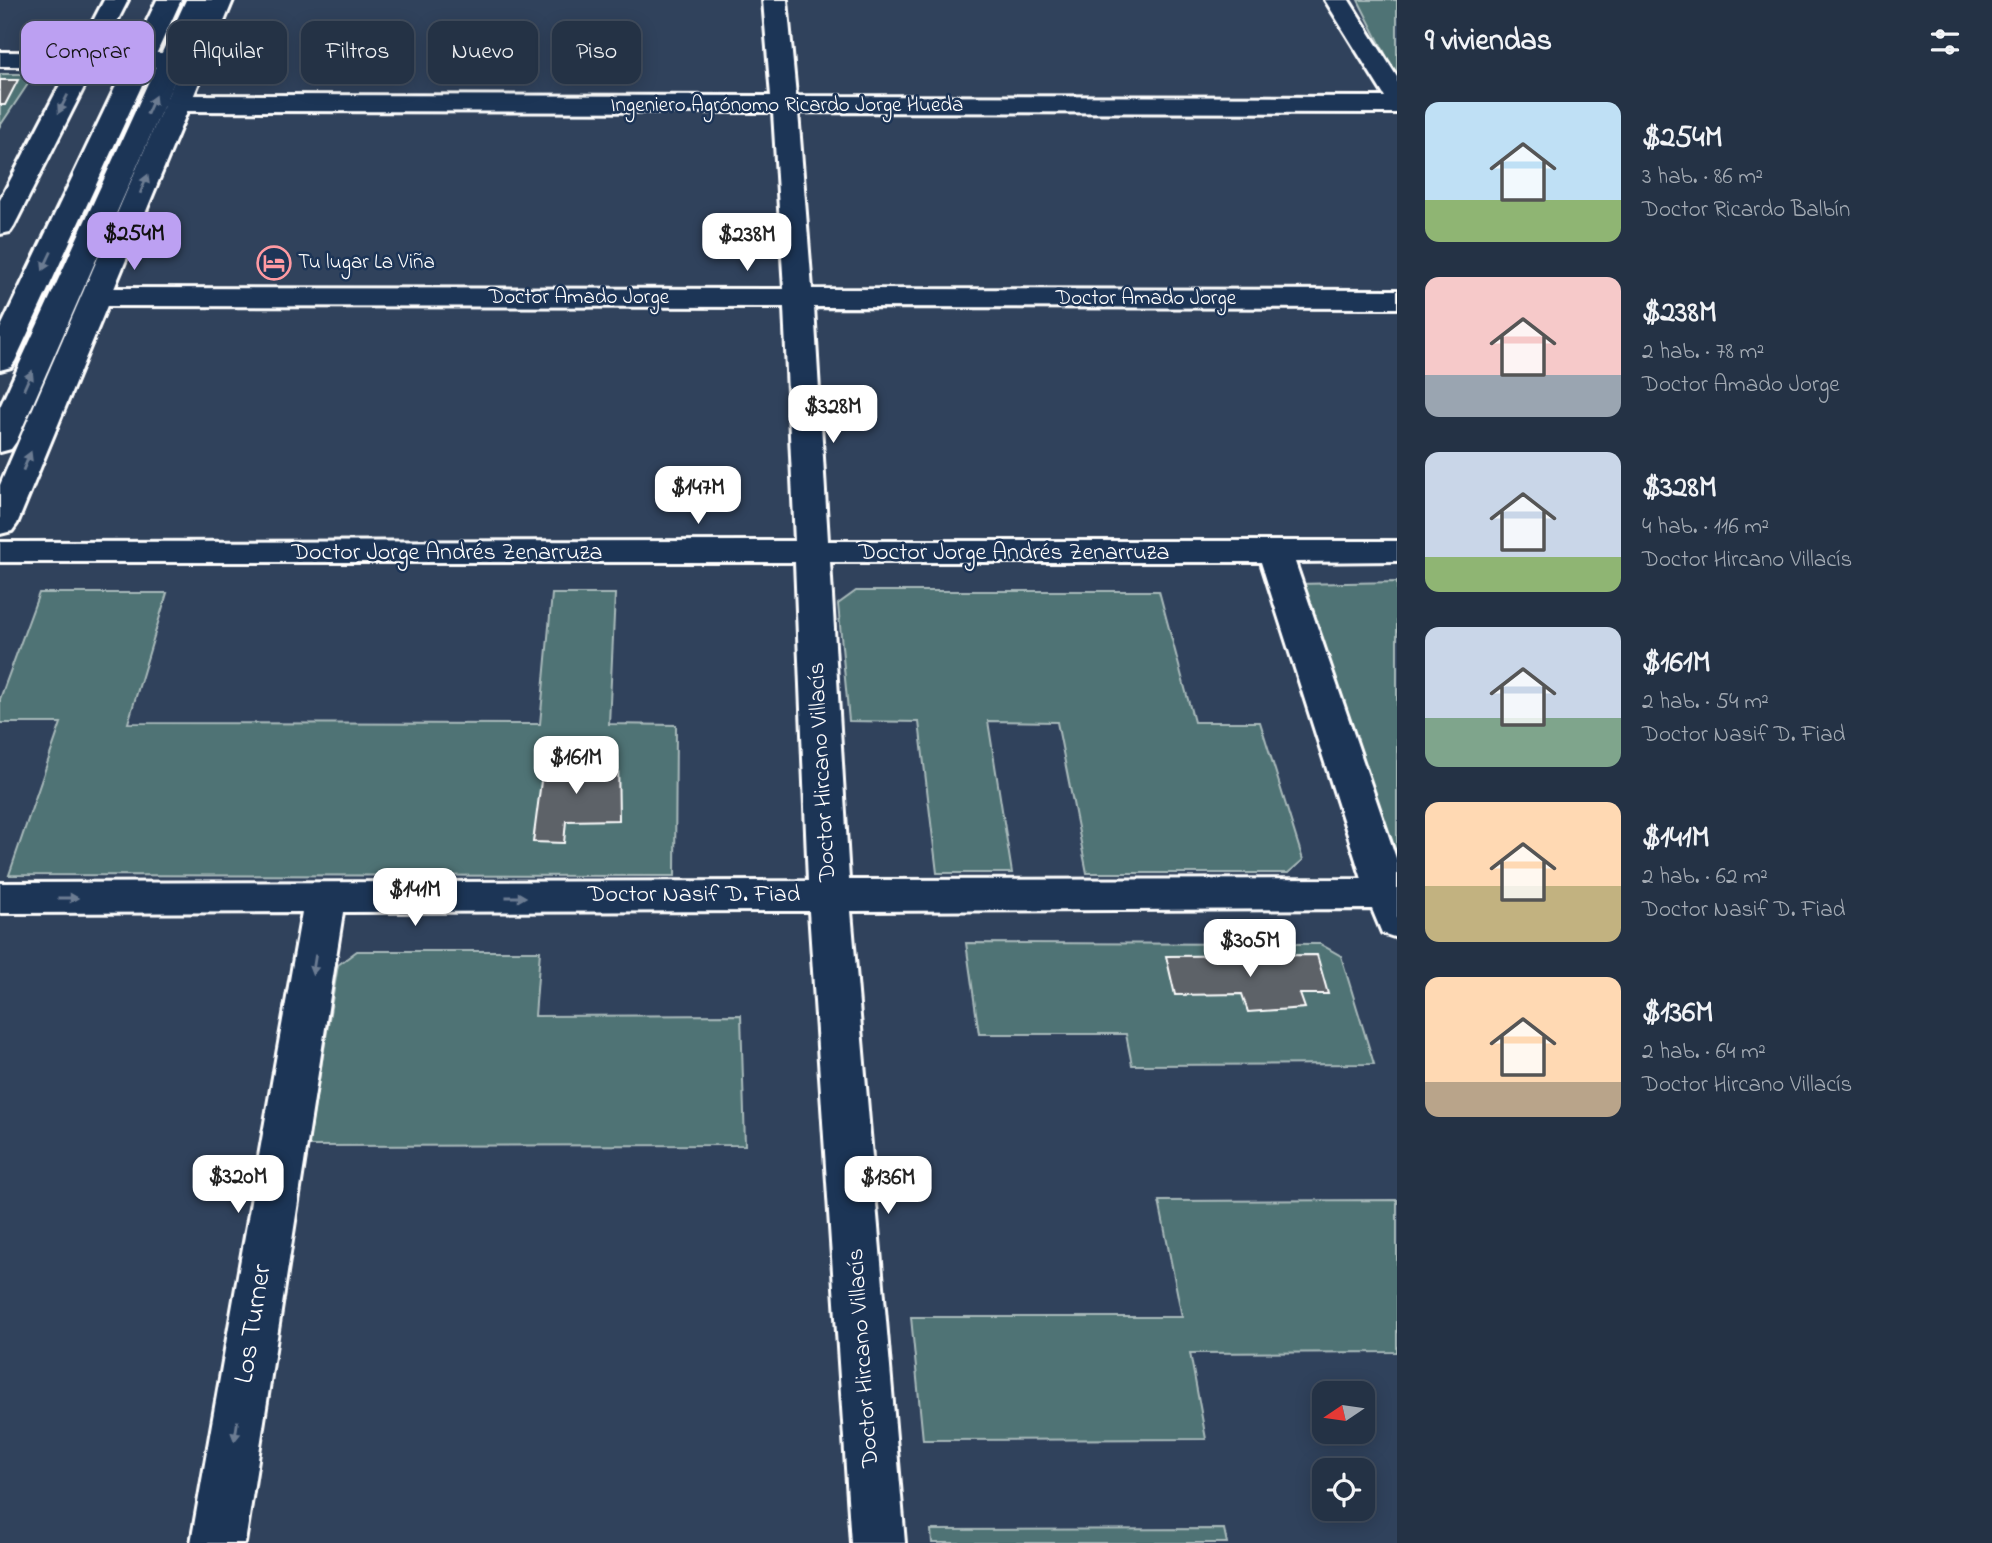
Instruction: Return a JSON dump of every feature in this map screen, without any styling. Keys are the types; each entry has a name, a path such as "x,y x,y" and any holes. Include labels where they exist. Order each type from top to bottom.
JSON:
{"street":[{"path":"106,21 116,0"},
{"path":"154,32 169,0"},
{"path":"189,21 198,0"},
{"path":"0,524 221,0"},
{"name":"Doctor Hircano Villacís","path":"775,0 786,106 813,553 829,894 878,1543"},
{"path":"1337,0 1397,97"},
{"path":"0,59 21,59"},
{"path":"0,442 168,67"},
{"path":"0,226 74,84"},
{"path":"0,360 130,84"},
{"name":"Ingeniero Agrónomo Ricardo Jorge Hueda","path":"176,103 1397,105"},
{"name":"Doctor Amado Jorge","path":"97,297 1397,299"},
{"name":"Doctor Jorge Andrés Zenarruza","path":"0,552 1397,551"},
{"path":"1275,553 1392,908"},
{"name":"Doctor Nasif D. Fiad","path":"0,898 829,894 1392,908"},
{"name":"Los Turner","path":"218,1543 325,898"}],"green space":[{"path":"1358,0 1397,0 1397,77"},
{"path":"0,74 21,74 21,84 28,84 0,126"},
{"path":"1397,582 1397,877 1296,584"},
{"path":"856,591 1159,591 1194,722 1260,722 1303,860 1288,873 1087,873 1057,722 988,721 1012,873 937,873 919,722 849,721 838,604"},
{"path":"39,593 167,593 128,723 540,724 552,594 615,594 609,724 676,725 675,876 9,875 61,723 0,723 0,699"},
{"path":"966,943 1320,944 1341,956 1374,1064 1132,1065 1126,1034 979,1034"},
{"path":"357,951 540,951 535,1016 741,1015 745,1145 308,1146 338,965"},
{"path":"1397,1200 1397,1352 1190,1353 1206,1439 923,1440 911,1317 1182,1317 1159,1201"},
{"path":"1224,1529 1227,1543 932,1543 931,1530"}],"building":[{"path":"0,80 18,80 5,105 0,105"},
{"path":"618,758 619,820 566,821 564,843 533,842 543,766 554,766 554,760"},
{"path":"1317,955 1328,994 1300,994 1305,1008 1248,1012 1242,994 1175,995 1166,956"}],"place":[{"name":"Tu lugar La Viña","path":"274,263"}]}
